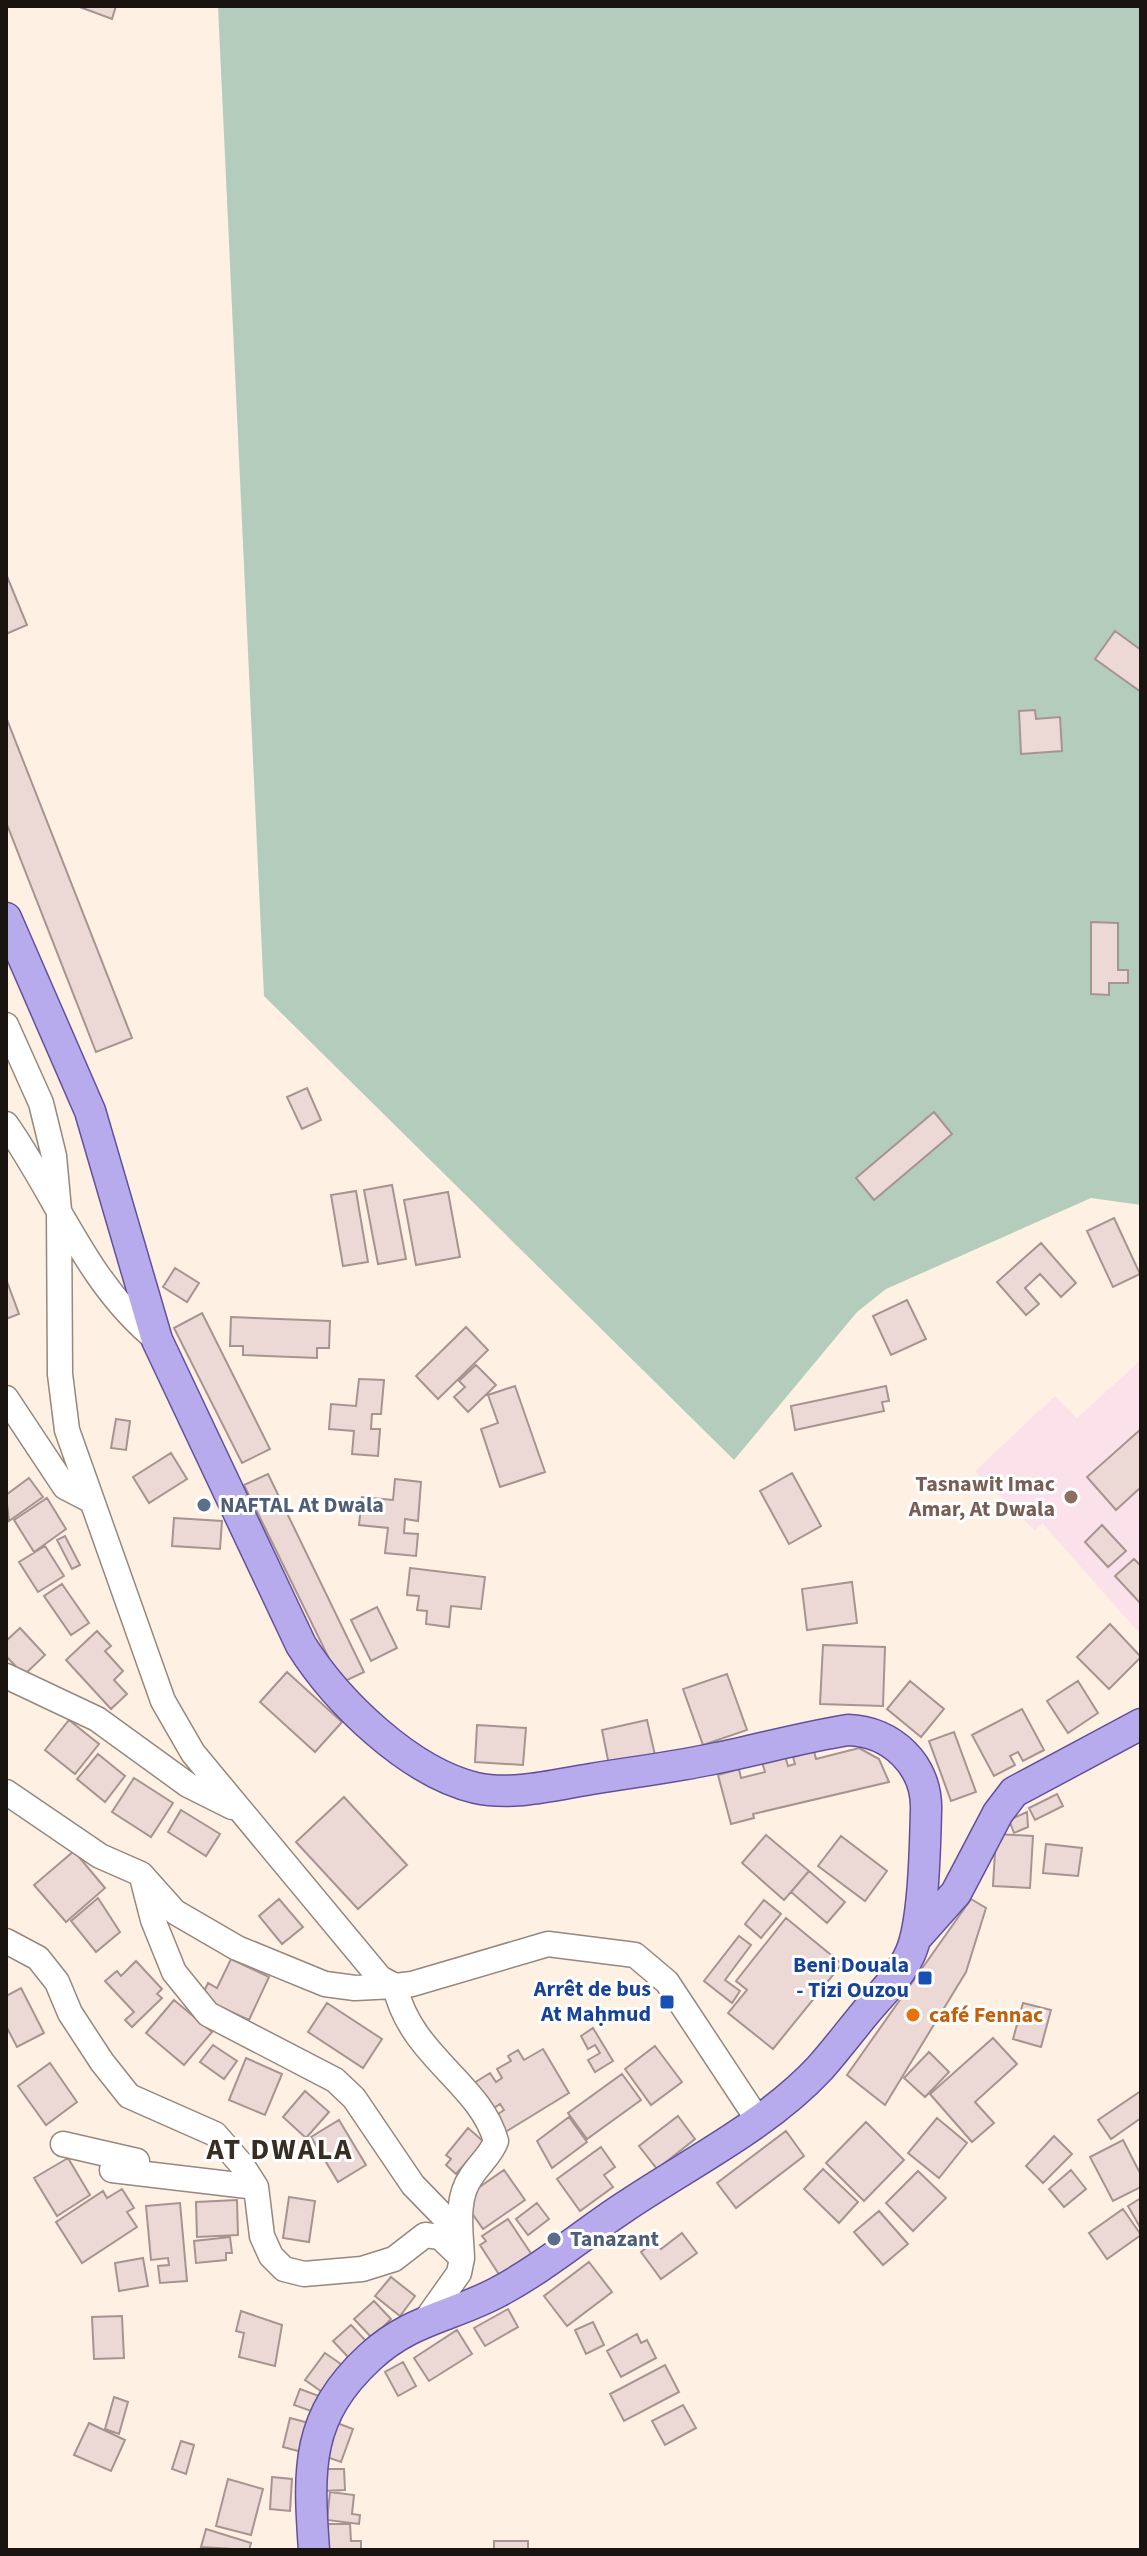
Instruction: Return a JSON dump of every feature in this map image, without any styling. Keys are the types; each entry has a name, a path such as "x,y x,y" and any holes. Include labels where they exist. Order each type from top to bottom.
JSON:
{"main road":[{"path":"6,918 90,1111 157,1340 301,1645 317,1671 403,1754 441,1776 477,1788 508,1791 716,1759 848,1730 879,1735 915,1764 927,1803 915,1939"},
{"path":"314,2550 312,2448 326,2410 370,2357 399,2334 427,2318 460,2310 510,2285 758,2120 819,2070 899,1971 915,1939 956,1893 998,1813 1014,1792 1141,1724"}],"street":[{"path":"6,1025 50,1129 59,1210 62,1401 67,1430 163,1701 193,1753 380,1978 395,1986 409,2028 487,2118 496,2141 492,2151 469,2179 463,2194 462,2258 451,2288 427,2318"},
{"path":"6,1124 107,1291 129,1317 157,1340"},
{"path":"6,1398 65,1487 92,1501"},
{"path":"6,1676 97,1719 188,1785 242,1812"},
{"path":"6,1792 100,1856 141,1874 175,1912 237,1948 325,1984 355,1988 395,1986 548,1944 635,1955 667,1982 758,2120"},
{"path":"141,1874 153,1920 174,1972 208,2014 335,2080 354,2098 399,2168 449,2222 462,2258"},
{"path":"6,1941 38,1958 57,1982 70,2013 102,2062 129,2096 215,2134 242,2165 256,2187 262,2236 271,2256 284,2269 304,2274 362,2269 394,2259 425,2235 433,2235 462,2258"},
{"path":"63,2144 135,2161 162,2163 192,2177"},
{"path":"112,2170 192,2177 256,2187"}],"shaded area":[{"name":"Tasnawit Imac Amar, At Dwala","path":"1141,1360 1141,1635 1042,1523 1035,1531 975,1471 1055,1396 1077,1418"}],"green space":[{"path":"218,6 1141,6 1141,1205 1091,1198 886,1289 857,1312 734,1460 264,996"}],"building":[{"path":"77,6 116,6 112,19"},
{"path":"6,574 27,625 6,634"},
{"path":"1115,631 1141,650 1141,692 1095,659"},
{"path":"1035,710 1036,719 1060,717 1062,751 1021,754 1019,711"},
{"path":"6,717 132,1038 96,1052 6,822"},
{"path":"1091,922 1118,923 1118,970 1128,970 1128,983 1109,983 1109,995 1091,994"},
{"path":"307,1088 321,1120 302,1129 287,1097"},
{"path":"934,1112 952,1134 874,1200 856,1178"},
{"path":"392,1185 406,1259 378,1264 364,1190"},
{"path":"356,1191 368,1262 343,1266 331,1195"},
{"path":"448,1192 460,1257 416,1265 404,1200"},
{"path":"1114,1218 1140,1274 1113,1287 1087,1231"},
{"path":"1041,1243 1076,1283 1061,1297 1040,1274 1025,1288 1039,1304 1026,1315 997,1282"},
{"path":"175,1268 199,1283 187,1302 163,1287"},
{"path":"6,1279 19,1314 6,1319"},
{"path":"907,1300 926,1339 891,1355 873,1316"},
{"path":"202,1313 270,1449 242,1463 174,1328"},
{"path":"231,1317 330,1321 329,1348 317,1348 317,1358 243,1355 243,1346 230,1346"},
{"path":"466,1327 488,1350 438,1399 416,1376"},
{"path":"476,1365 496,1385 468,1412 454,1397 465,1387 459,1381"},
{"path":"359,1379 384,1380 381,1414 372,1414 371,1429 380,1429 378,1456 352,1454 354,1431 329,1429 331,1404 356,1406"},
{"path":"515,1386 545,1472 500,1487 481,1429 498,1423 488,1395"},
{"path":"886,1386 889,1401 882,1402 884,1411 795,1430 791,1406"},
{"path":"116,1419 130,1421 126,1450 111,1448"},
{"path":"1141,1429 1141,1487 1116,1510 1087,1477"},
{"path":"171,1453 187,1479 149,1503 133,1477"},
{"path":"792,1473 821,1526 789,1544 760,1491"},
{"path":"268,1474 364,1672 341,1683 244,1485"},
{"path":"29,1478 43,1497 9,1521 6,1495"},
{"path":"395,1479 421,1482 418,1521 405,1519 404,1533 418,1534 416,1556 385,1553 388,1528 359,1525 362,1497 393,1500"},
{"path":"47,1498 66,1529 34,1552 14,1520"},
{"path":"174,1518 222,1521 220,1549 172,1546"},
{"path":"1102,1525 1126,1551 1108,1567 1085,1542"},
{"path":"65,1536 80,1565 72,1569 57,1540"},
{"path":"45,1546 64,1576 38,1592 19,1562"},
{"path":"1134,1559 1141,1566 1141,1604 1115,1576"},
{"path":"410,1568 485,1577 481,1609 451,1606 449,1627 426,1624 427,1611 417,1610 419,1596 407,1595"},
{"path":"852,1582 857,1623 807,1630 802,1589"},
{"path":"62,1584 89,1623 71,1635 44,1596"},
{"path":"377,1607 397,1648 371,1661 351,1620"},
{"path":"1110,1624 1141,1657 1109,1689 1077,1657"},
{"path":"20,1628 45,1655 24,1675 6,1656 6,1641"},
{"path":"97,1631 111,1646 105,1651 123,1671 114,1680 127,1694 111,1709 66,1660"},
{"path":"823,1645 885,1647 883,1706 820,1704"},
{"path":"287,1672 342,1722 315,1752 260,1702"},
{"path":"727,1674 747,1730 703,1745 683,1689"},
{"path":"910,1681 944,1709 921,1737 887,1709"},
{"path":"1078,1681 1098,1713 1068,1733 1047,1701"},
{"path":"1022,1709 1044,1750 1023,1761 1018,1752 1010,1756 1015,1765 994,1776 972,1735"},
{"path":"69,1720 99,1744 75,1774 45,1750"},
{"path":"647,1720 655,1755 609,1765 602,1730"},
{"path":"477,1725 526,1728 523,1765 475,1762"},
{"path":"954,1732 976,1792 951,1801 929,1741"},
{"path":"859,1748 879,1759 889,1782 753,1814 754,1818 731,1824 718,1775 739,1769 741,1778 765,1772 762,1762 785,1756 788,1766 795,1764 793,1757 814,1751 816,1759"},
{"path":"98,1754 125,1776 105,1802 77,1779"},
{"path":"134,1778 173,1803 151,1837 112,1812"},
{"path":"1057,1794 1063,1806 1035,1820 1029,1808"},
{"path":"344,1797 407,1865 358,1909 296,1842"},
{"path":"181,1810 220,1834 206,1856 168,1832"},
{"path":"1027,1812 1028,1827 1014,1833 1009,1820"},
{"path":"996,1834 1033,1836 1030,1888 993,1886"},
{"path":"766,1835 809,1871 784,1900 742,1863"},
{"path":"841,1836 887,1871 865,1901 818,1866"},
{"path":"1046,1844 1082,1848 1078,1876 1043,1873"},
{"path":"74,1851 105,1888 66,1922 34,1885"},
{"path":"809,1871 845,1902 827,1923 791,1892"},
{"path":"98,1898 120,1932 96,1952 71,1921"},
{"path":"279,1899 303,1927 282,1944 259,1916"},
{"path":"971,1899 986,1908 966,1972 885,2105 847,2075"},
{"path":"764,1900 781,1914 761,1938 745,1924"},
{"path":"786,1918 842,1964 773,2049 728,2013 747,1990 736,1981"},
{"path":"739,1936 751,1945 725,1980 740,1991 732,2003 704,1981"},
{"path":"231,1959 269,1977 249,2020 201,1998 208,1983 217,1988"},
{"path":"136,1961 162,1989 157,1994 162,1998 132,2027 125,2020 134,2012 105,1981 117,1971 121,1976"},
{"path":"21,1988 44,2033 17,2047 6,2026 6,1996"},
{"path":"174,2000 212,2032 184,2065 146,2033"},
{"path":"327,2003 382,2039 363,2068 308,2032"},
{"path":"1023,2003 1051,2010 1041,2047 1013,2039"},
{"path":"593,2028 613,2061 595,2072 588,2060 600,2053 595,2045 588,2049 581,2036"},
{"path":"993,2038 1017,2064 975,2102 994,2123 972,2142 930,2094"},
{"path":"213,2045 237,2061 224,2079 200,2062"},
{"path":"655,2046 682,2082 651,2105 625,2069"},
{"path":"543,2049 569,2093 502,2134 492,2118 504,2110 500,2104 491,2110 474,2083 490,2073 496,2082 502,2078 497,2069 511,2061 508,2056 518,2050 524,2060"},
{"path":"929,2052 949,2072 925,2097 904,2078"},
{"path":"246,2058 282,2074 265,2115 229,2100"},
{"path":"50,2063 77,2102 46,2125 18,2086"},
{"path":"622,2074 641,2100 587,2139 568,2113"},
{"path":"305,2091 329,2112 306,2138 283,2117"},
{"path":"1141,2091 1141,2118 1111,2139 1098,2120"},
{"path":"678,2116 695,2139 657,2169 639,2146"},
{"path":"569,2117 587,2142 552,2168 537,2141"},
{"path":"937,2118 967,2143 939,2178 908,2153"},
{"path":"339,2120 366,2165 338,2182 311,2137"},
{"path":"866,2122 904,2160 864,2201 826,2163"},
{"path":"468,2128 484,2142 456,2174 446,2165 451,2159 446,2155"},
{"path":"786,2131 804,2156 736,2208 717,2183"},
{"path":"1054,2136 1072,2154 1043,2183 1026,2166"},
{"path":"1123,2140 1141,2175 1141,2187 1113,2201 1090,2157"},
{"path":"601,2147 615,2167 604,2175 613,2187 580,2211 557,2179"},
{"path":"68,2158 90,2195 57,2216 34,2178"},
{"path":"823,2169 858,2202 839,2223 804,2189"},
{"path":"504,2170 525,2200 483,2229 467,2206 468,2195"},
{"path":"1071,2170 1086,2189 1064,2207 1049,2189"},
{"path":"918,2171 946,2198 913,2231 886,2203"},
{"path":"122,2189 134,2208 127,2212 137,2227 82,2263 56,2222 103,2191 107,2198"},
{"path":"289,2197 315,2201 309,2242 283,2238"},
{"path":"1141,2198 1141,2229 1128,2206"},
{"path":"237,2200 238,2235 197,2237 196,2202"},
{"path":"180,2203 187,2281 160,2283 158,2266 169,2265 168,2258 151,2260 146,2206"},
{"path":"537,2203 549,2219 528,2235 516,2219"},
{"path":"1123,2209 1141,2235 1107,2259 1089,2233"},
{"path":"879,2211 908,2244 883,2265 854,2232"},
{"path":"508,2219 534,2258 502,2279 480,2245 486,2241 482,2236"},
{"path":"682,2233 697,2253 661,2279 641,2252 655,2241 661,2249"},
{"path":"230,2237 232,2253 226,2253 226,2260 196,2263 194,2241"},
{"path":"143,2258 148,2286 119,2291 115,2263"},
{"path":"589,2262 612,2292 567,2326 544,2296"},
{"path":"391,2277 415,2296 400,2316 375,2296"},
{"path":"374,2301 391,2319 372,2338 354,2319"},
{"path":"508,2309 518,2327 485,2346 474,2328"},
{"path":"241,2311 282,2325 275,2366 239,2357 244,2333 236,2331"},
{"path":"122,2316 124,2358 94,2359 92,2317"},
{"path":"593,2322 604,2345 586,2354 575,2330"},
{"path":"351,2325 366,2341 349,2358 333,2341"},
{"path":"457,2330 472,2354 429,2381 414,2358"},
{"path":"637,2334 641,2343 647,2340 656,2358 621,2377 607,2351"},
{"path":"325,2353 345,2367 325,2394 305,2380"},
{"path":"403,2362 416,2386 398,2396 385,2372"},
{"path":"665,2365 679,2392 624,2421 610,2394"},
{"path":"300,2389 319,2396 314,2412 294,2405"},
{"path":"114,2397 128,2402 119,2434 105,2429"},
{"path":"683,2405 696,2428 665,2445 652,2421"},
{"path":"290,2418 309,2423 302,2452 283,2447"},
{"path":"89,2423 125,2440 111,2471 74,2455"},
{"path":"337,2423 353,2429 341,2462 324,2456"},
{"path":"181,2441 194,2445 186,2474 172,2469"},
{"path":"324,2469 344,2469 345,2490 324,2491"},
{"path":"272,2477 292,2479 290,2511 270,2509"},
{"path":"228,2479 263,2489 251,2535 216,2526"},
{"path":"330,2492 354,2495 352,2514 360,2515 359,2524 327,2520"},
{"path":"325,2524 350,2524 351,2541 361,2541 361,2550 326,2550"},
{"path":"206,2529 251,2543 249,2550 201,2547"},
{"path":"494,2541 528,2541 528,2550 494,2550"}],"place":[{"name":"Tasnawit Imac Amar, At Dwala","path":"1071,1497"},
{"name":"NAFTAL At Dwala","path":"204,1505"},
{"name":"Beni Douala - Tizi Ouzou","path":"925,1978"},
{"name":"Arrêt de bus At Maḥmud","path":"667,2002"},
{"name":"café Fennac","path":"913,2015"},
{"name":"Tanazant","path":"554,2239"}],"district":[{"name":"AT DWALA","path":"280,2149"}]}
